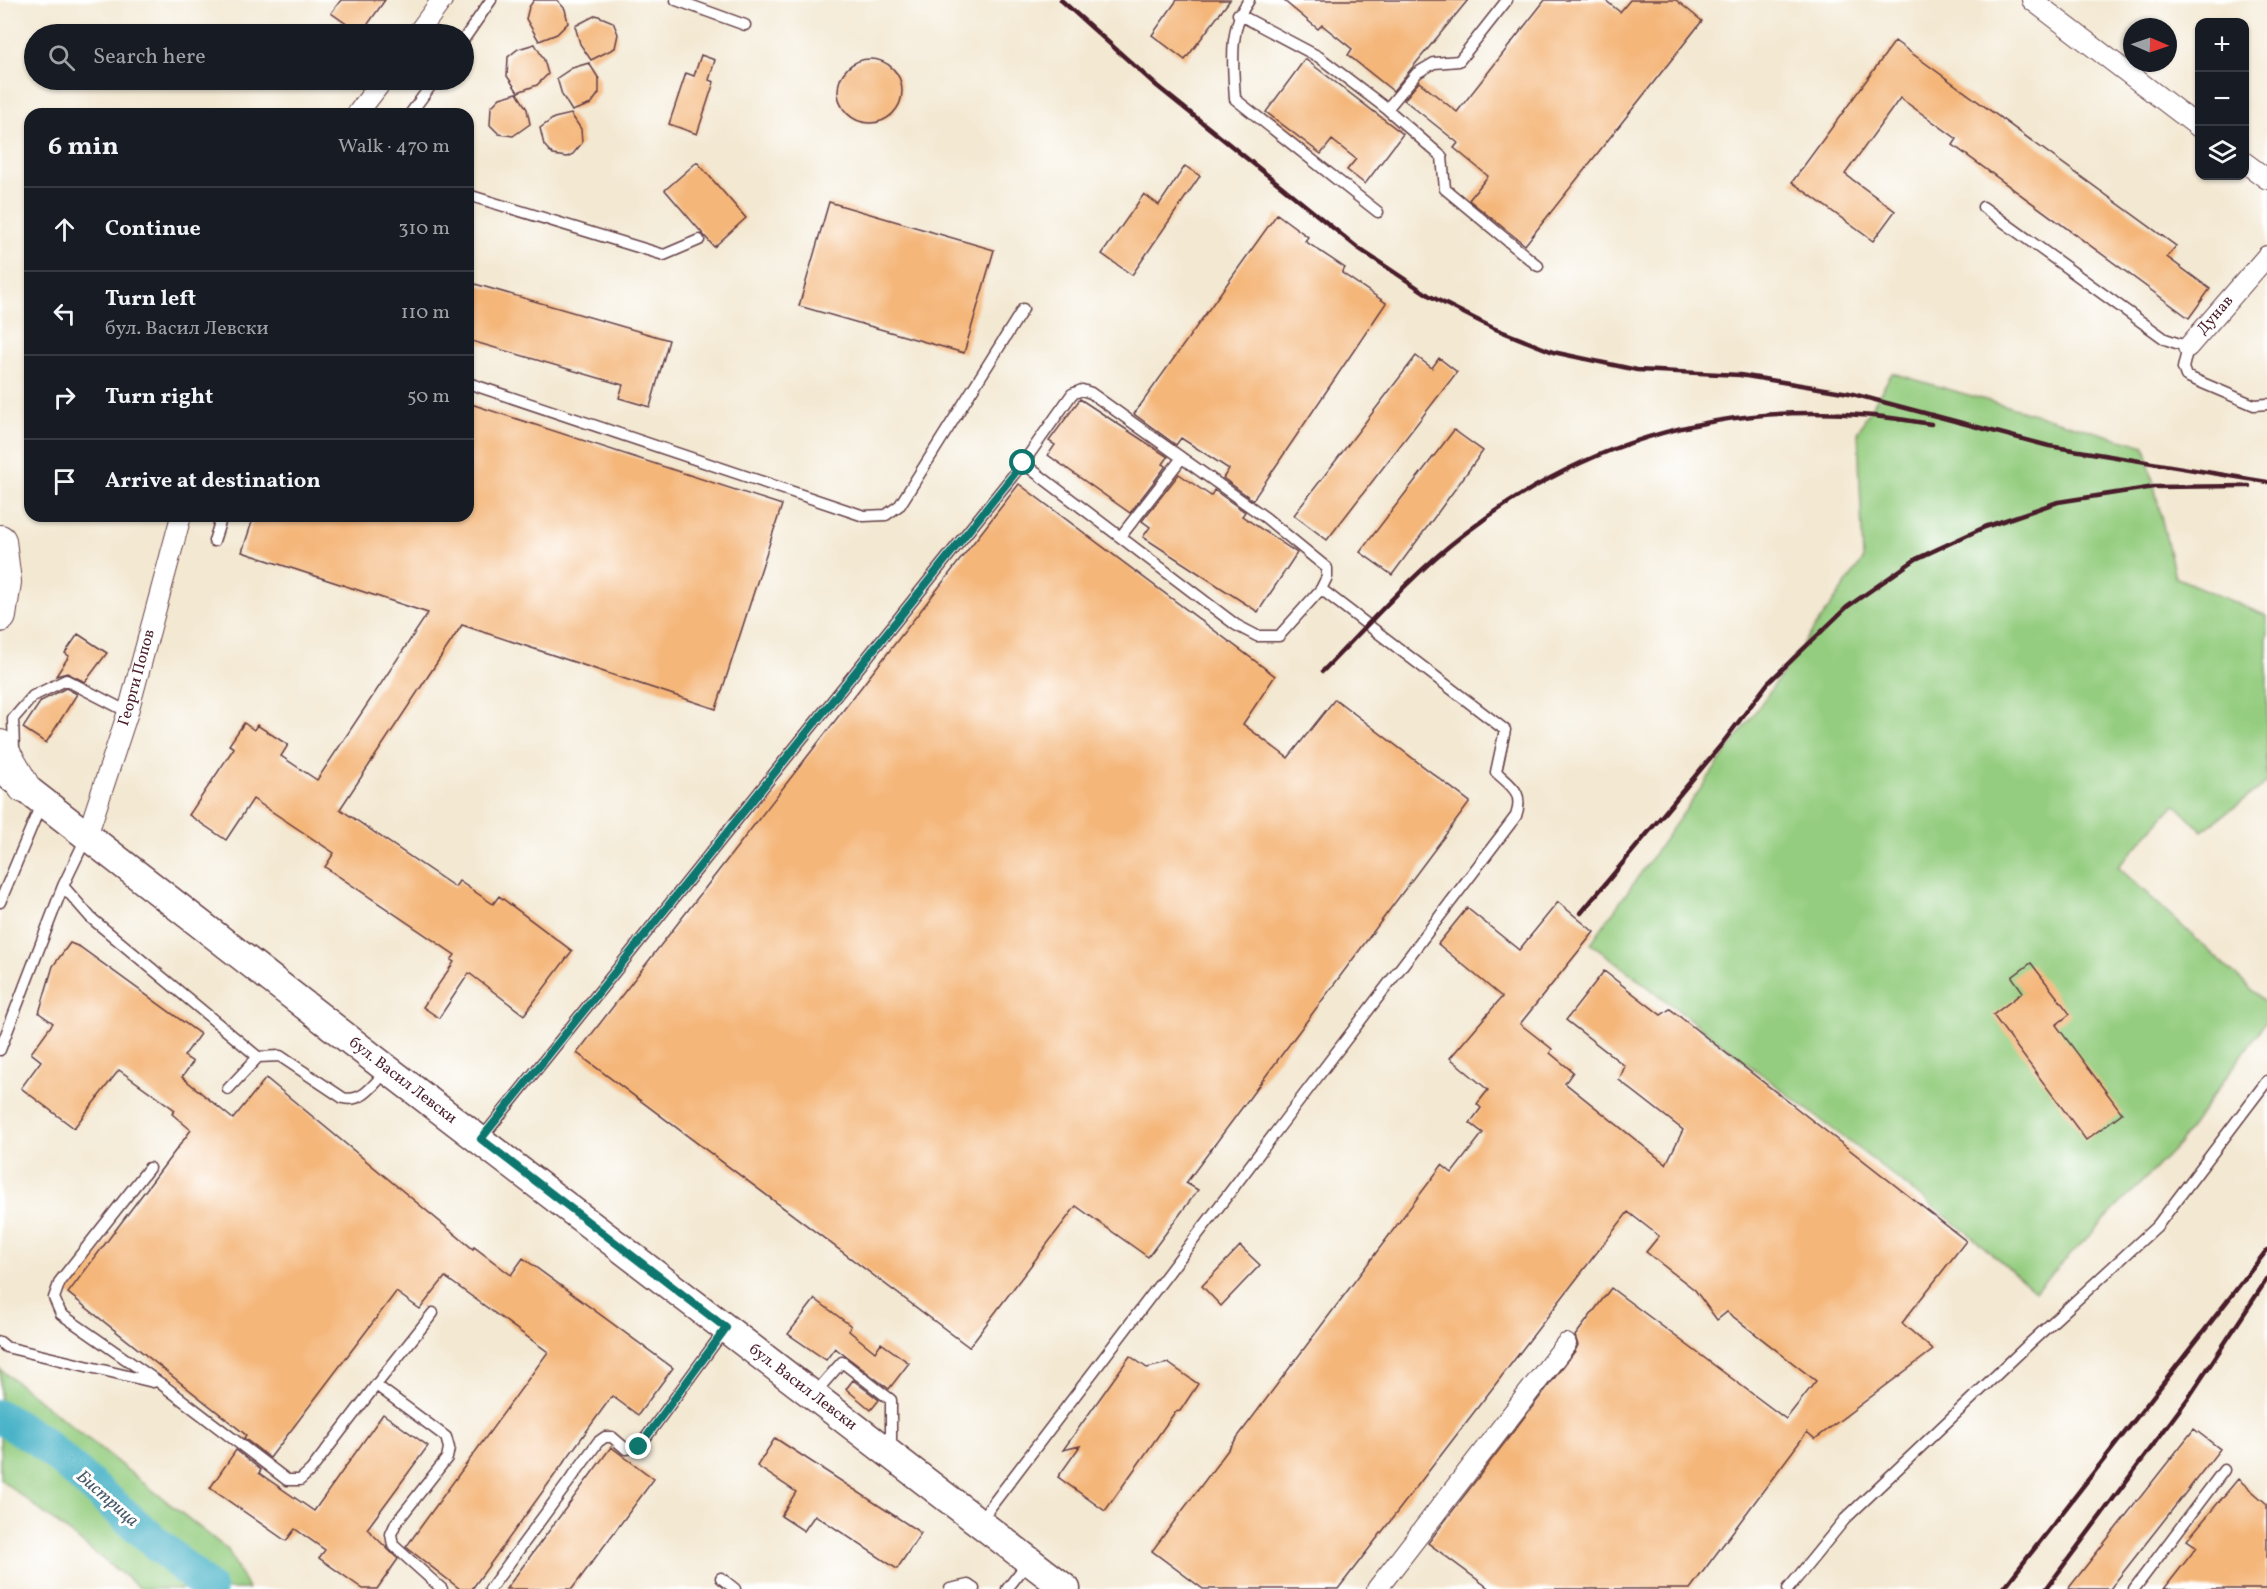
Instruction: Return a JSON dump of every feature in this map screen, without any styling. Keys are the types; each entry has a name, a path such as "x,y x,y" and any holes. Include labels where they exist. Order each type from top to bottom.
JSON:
{"main road":[{"path":"0,541 5,582 0,613"},
{"path":"0,746 22,785"}],"street":[{"path":"424,24 442,0"},
{"path":"2035,1 2196,126"},
{"path":"362,108 375,90"},
{"path":"2249,166 2267,179"},
{"name":"Дунав","path":"2188,347 2267,256"},
{"name":"Георги Попов","path":"87,836 128,712 179,522"},
{"name":"бул. Васил Левски","path":"22,785 387,1069 1066,1589"},
{"path":"1377,1589 1566,1344"}],"lane":[{"path":"474,25 491,0"},
{"path":"676,0 745,25"},
{"path":"1249,0 1238,14 1232,54 1235,99 1378,212"},
{"path":"1387,109 1417,73 1434,63 1459,61 1507,0"},
{"path":"1238,14 1319,57 1387,109 1442,157 1445,189 1538,266"},
{"path":"414,108 428,90"},
{"path":"474,197 664,255 699,240"},
{"path":"1983,207 2165,339 2188,347 2182,368 2186,376 2254,405 2267,404"},
{"path":"474,385 864,516 886,515 900,505 1023,309"},
{"path":"481,1139 1023,463 1072,394 1082,390 1091,393 1117,410 1181,459 1266,518 1327,568 1327,577 1322,589 1279,636 1257,636 1236,626 1023,463"},
{"path":"1121,536 1181,459"},
{"path":"214,541 220,522"},
{"path":"978,1522 1516,816 1520,805 1518,792 1496,772 1505,730 1322,589"},
{"path":"0,902 22,785 12,743 13,719 33,696 66,680 128,712"},
{"path":"0,1050 63,886 87,836"},
{"path":"63,886 92,918 258,1057 280,1056 343,1098 352,1100 362,1096 387,1069"},
{"path":"228,1089 258,1057"},
{"path":"1788,1589 1845,1520 2030,1342 2157,1226 2267,1081"},
{"path":"149,1168 60,1281 54,1298 61,1314 160,1383 287,1480 300,1480 310,1470 433,1313"},
{"path":"490,1589 598,1442 605,1437 612,1437 627,1449 639,1447 726,1328"},
{"path":"0,1342 6,1347 160,1383"},
{"path":"813,1395 842,1362 891,1400 891,1455"},
{"path":"376,1386 446,1437 449,1448 447,1458 396,1523 391,1534 393,1545 442,1589"},
{"path":"2134,1589 2223,1470"},
{"path":"1007,1589 1029,1560"},
{"path":"722,1578 735,1589"},
{"path":"950,1589 968,1585 974,1589"}],"green space":[{"path":"1892,373 2145,446 2175,577 2267,616 2267,783 2202,831 2175,804 2118,867 2267,1004 2267,1020 2179,1144 2035,1291 1969,1234 1591,943 1863,560 1858,431"},
{"path":"0,1369 228,1550 248,1589 141,1589 0,1479"}],"building":[{"path":"341,0 385,0 368,24 347,24 331,13"},
{"path":"534,0 557,0 565,9 568,23 557,34 539,41 526,19 529,7"},
{"path":"1177,0 1230,0 1185,60 1152,35"},
{"path":"1283,0 1468,0 1393,91 1348,55 1352,49 1322,25 1318,29"},
{"path":"1545,0 1605,0 1620,12 1630,0 1676,0 1702,21 1525,245 1469,200 1488,176 1454,148 1458,143 1404,100 1419,82 1457,112"},
{"path":"596,15 613,22 618,34 615,48 591,60 580,44 575,26"},
{"path":"1895,41 2176,246 2167,257 2210,289 2189,318 1953,145 1957,139 1900,98 1845,174 1895,211 1873,241 1792,182"},
{"path":"535,44 544,60 548,74 537,85 518,92 507,76 508,57 518,49"},
{"path":"701,55 715,60 709,80 714,82 697,134 669,124 686,73 694,76"},
{"path":"870,59 888,64 893,68 897,73 902,91 897,109 893,114 888,118 870,123 852,118 847,114 843,109 838,91 843,73 847,68 852,64"},
{"path":"1305,59 1403,134 1365,184 1347,170 1356,159 1332,140 1321,154 1266,112"},
{"path":"589,63 599,79 599,93 591,104 572,111 562,95 557,78 572,68"},
{"path":"517,93 527,109 530,124 513,136 499,134 490,125 491,107 500,98"},
{"path":"571,114 581,129 582,143 573,154 567,157 553,155 544,145 540,128 554,118"},
{"path":"697,162 746,218 714,247 665,190"},
{"path":"1185,166 1200,176 1132,275 1102,254 1144,194 1159,205"},
{"path":"829,202 994,250 964,353 799,306"},
{"path":"1277,214 1308,237 1305,241 1345,268 1342,273 1386,303 1253,500 1223,478 1229,469 1181,438 1176,445 1134,414"},
{"path":"474,284 669,340 650,407 619,398 623,385 474,342"},
{"path":"1416,356 1432,368 1439,358 1457,372 1327,540 1294,515"},
{"path":"1080,399 1168,457 1163,464 1166,466 1130,513 1048,455 1055,445 1049,441"},
{"path":"474,405 782,505 716,709 462,625 340,809 455,887 459,881 493,904 499,896 572,951 524,1015 469,973 439,1018 423,1007 454,962 451,960 455,955 325,867 334,853 253,799 226,840 189,815 234,748 229,745 244,723 254,730 257,725 288,745 281,756 317,780 428,613 242,552 252,522 474,522"},
{"path":"1454,430 1483,451 1392,575 1360,552"},
{"path":"1179,474 1211,496 1214,490 1245,512 1242,516 1297,553 1258,612 1143,537 1150,527 1142,521"},
{"path":"1019,484 1275,676 1243,724 1288,758 1335,699 1470,802 1186,1183 1198,1190 1148,1257 1076,1206 969,1347 577,1053"},
{"path":"78,634 107,653 85,682 67,673 56,676 69,656 65,653"},
{"path":"66,688 77,694 46,743 23,728 41,701"},
{"path":"1558,902 1594,932 1520,1024 1552,1049 1550,1053 1573,1072 1565,1083 1666,1164 1683,1130 1619,1080 1625,1066 1566,1020 1604,971 1661,1015 1670,1009 1966,1241 1902,1323 1933,1350 1815,1439 1807,1432 1690,1589 1490,1589 1428,1543 1575,1351 1578,1345 1575,1336 1611,1288 1786,1419 1816,1381 1727,1312 1717,1320 1695,1290 1646,1252 1659,1236 1628,1212 1338,1589 1203,1589 1152,1551 1442,1165 1452,1173 1483,1133 1470,1123 1481,1108 1477,1104 1488,1090 1450,1058 1502,997 1438,944 1467,908 1519,950"},
{"path":"70,943 80,947 200,1034 184,1056 193,1062 182,1077 233,1119 266,1078 473,1249 474,1247 511,1275 523,1258 673,1368 638,1415 612,1396 472,1589 460,1589 406,1547 548,1352 445,1277 420,1309 396,1292 270,1458 244,1438 246,1435 68,1293 191,1130 172,1114 175,1110 119,1070 74,1128 21,1088 41,1061 31,1053 53,1023 39,1013 53,966"},
{"path":"2031,963 2070,1014 2056,1025 2122,1113 2086,1140 1993,1015 2023,992 2012,977"},
{"path":"1240,1246 1260,1265 1221,1306 1202,1286"},
{"path":"815,1299 851,1326 849,1331 875,1352 881,1343 909,1363 889,1389 835,1348 826,1360 788,1334"},
{"path":"1130,1356 1147,1368 1168,1363 1198,1384 1180,1411 1175,1412 1105,1511 1058,1477 1080,1446 1063,1450"},
{"path":"853,1380 879,1400 871,1410 846,1389"},
{"path":"383,1414 428,1446 367,1529 398,1559 377,1589 363,1589 319,1558 325,1550 295,1529 286,1541 210,1488 236,1450 261,1470 259,1473 314,1511"},
{"path":"2194,1429 2220,1449 2110,1589 2068,1589"},
{"path":"775,1438 921,1533 897,1569 815,1515 804,1531 781,1516 796,1492 757,1466"},
{"path":"611,1447 654,1479 572,1589 506,1589"},
{"path":"2238,1479 2267,1504 2267,1589 2164,1589 2197,1547 2187,1540"}],"waterway":[{"name":"Бистрица","path":"0,1417 39,1440 209,1589"}],"railway":[{"path":"1061,0 1157,86 1358,248 1430,296 1493,328 1553,352 1637,370 1740,375 1849,393 2049,446 2267,482"},
{"path":"1323,671 1408,583 1463,535 1516,498 1571,468 1627,444 1685,427 1744,417 1805,413 1867,415 1931,424"},
{"path":"1581,913 1721,745 1768,683 1847,607 1916,559 1985,527 2058,502 2154,487 2249,486"},
{"path":"2003,1589 2267,1250"},
{"path":"2046,1589 2189,1397 2267,1279"}],"route":[{"path":"639,1447 726,1328 481,1139 1023,463"}]}
